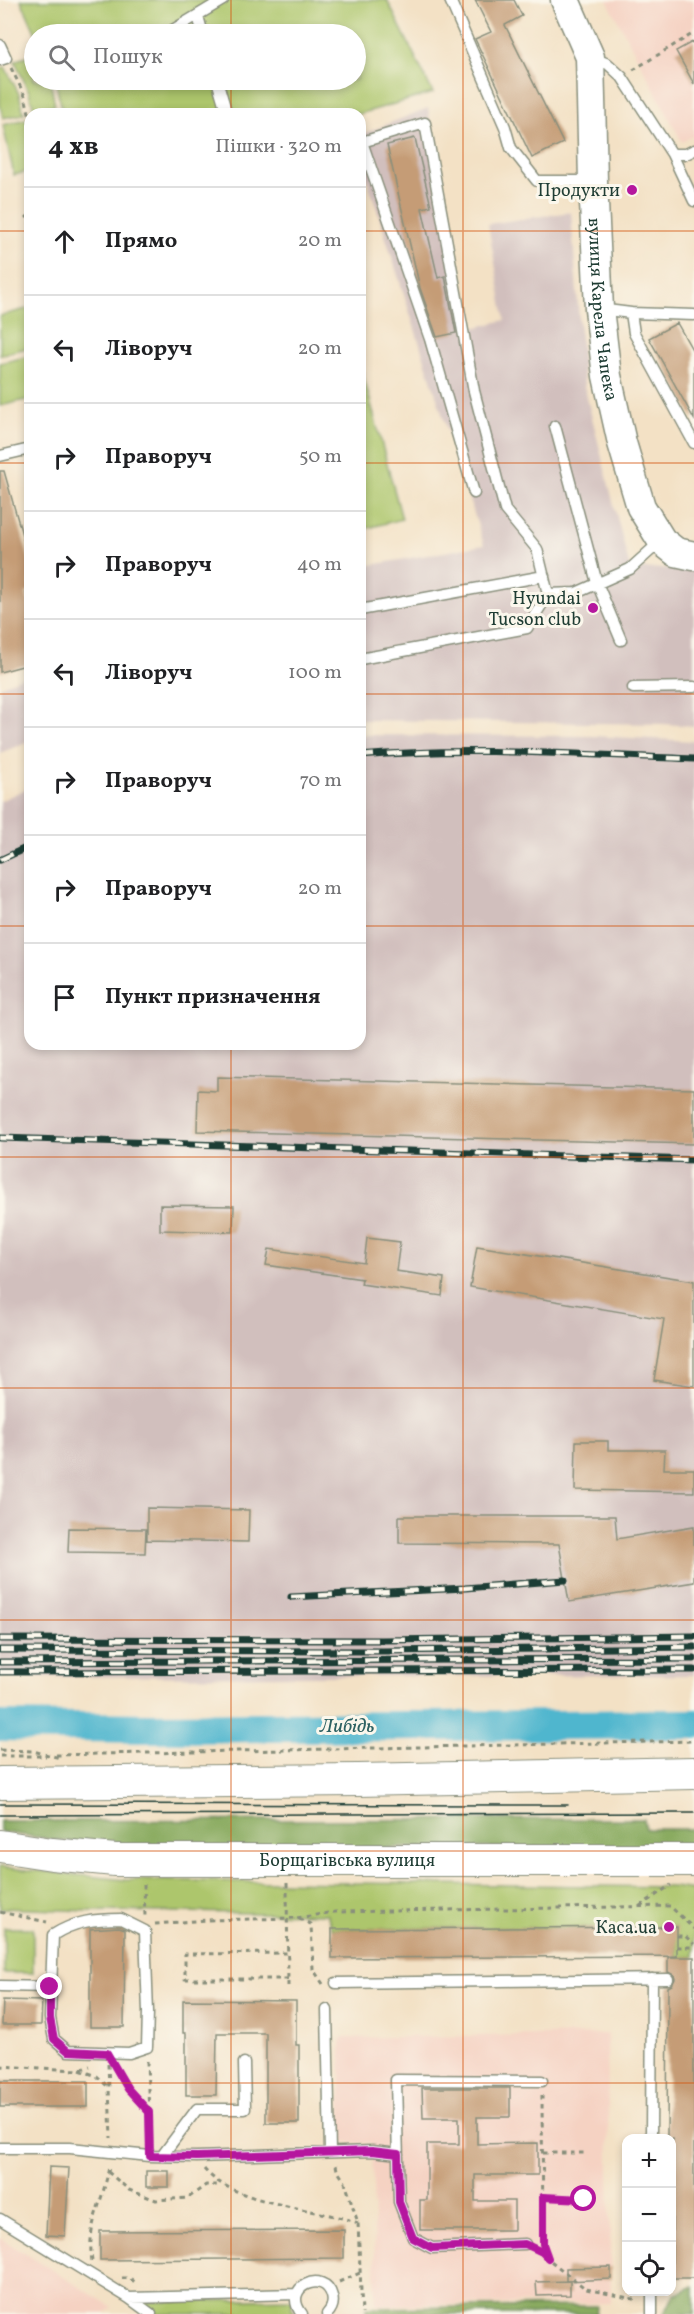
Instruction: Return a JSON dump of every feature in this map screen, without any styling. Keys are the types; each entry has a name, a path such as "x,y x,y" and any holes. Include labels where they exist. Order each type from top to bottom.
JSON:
{"main road":[{"path":"0,1784 694,1773"},
{"name":"Борщагівська вулиця","path":"0,1846 115,1860 694,1860"}],"street":[{"name":"вулиця Карела Чапека","path":"565,0 590,57 599,309 607,376 622,443 641,507 662,541"},
{"path":"662,541 676,552 694,556"}],"lane":[{"path":"184,24 223,0"},
{"path":"450,0 505,127 511,148 537,181 593,180"},
{"path":"198,16 200,24"},
{"path":"0,45 3,59"},
{"path":"590,57 608,64 622,77 672,154 694,201"},
{"path":"220,90 225,108"},
{"path":"366,141 425,123 474,391 505,510 537,549 548,594 528,628 366,657"},
{"path":"672,154 686,154 694,150"},
{"path":"366,154 430,339 474,493"},
{"path":"599,309 631,314 694,315"},
{"path":"631,314 634,333 694,443"},
{"path":"555,426 597,584 621,640"},
{"path":"0,456 24,450"},
{"path":"548,594 576,593 630,569 662,541"},
{"path":"366,609 544,576"},
{"path":"633,688 694,687"},
{"path":"121,1919 145,1930 148,2000 147,2048 129,2053 68,2051 54,2039 50,2018 53,1935 67,1926 90,1920 121,1919"},
{"path":"336,1983 668,1978"},
{"path":"651,2134 652,1979"},
{"path":"0,1986 50,1987"},
{"path":"327,2010 330,2152"},
{"path":"162,2156 197,2109 245,2109 244,2063"},
{"path":"525,2244 432,2248 413,2238 399,2202 396,2080 542,2081"},
{"path":"0,2148 70,2148 150,2156 197,2157 372,2151 398,2154"},
{"path":"0,2219 129,2298 151,2314"},
{"path":"302,2314 297,2307 297,2294 310,2282 328,2287 333,2304 327,2314"},
{"path":"129,2298 297,2294"}],"path":[{"path":"633,70 694,33"},
{"path":"3,59 25,96 28,108"},
{"path":"0,1756 694,1741"},
{"path":"144,1880 145,1930 157,1923 297,1918 335,1912 670,1906 694,1929"},
{"path":"287,1881 288,1986"},
{"path":"639,1907 673,1884"},
{"path":"0,1912 67,1926"},
{"path":"297,1918 311,1924 314,1969 322,1983"},
{"path":"677,1936 685,1936 694,1945"},
{"path":"677,1947 694,1945"},
{"path":"288,1953 185,1954 185,1979 288,1979"},
{"path":"147,2048 150,2156"},
{"path":"107,2053 128,2089 149,2112"},
{"path":"78,2070 98,2065 107,2053"},
{"path":"92,2231 92,2222 106,2188 111,2152 107,2053"},
{"path":"0,2066 78,2070 97,2076 109,2088"},
{"path":"542,2081 543,2244 548,2258"},
{"path":"543,2152 586,2152"},
{"path":"197,2157 205,2171 222,2185"},
{"path":"337,2170 345,2182 358,2223 362,2314"},
{"path":"108,2172 129,2190 156,2200 188,2198 206,2185 222,2185 271,2202 340,2216 358,2223"},
{"path":"543,2197 584,2199"},
{"path":"525,2244 542,2252 586,2289 610,2296 652,2303"},
{"path":"328,2287 360,2273"}],"shaded area":[{"path":"607,0 694,0 694,135 682,142"},
{"path":"428,108 466,330 505,320 488,224 571,212 584,386 630,569 694,568 694,726 366,720 366,566 484,545 366,176 366,133"},
{"path":"24,676 24,743 0,753 0,687"},
{"path":"366,735 592,736 694,741 694,1675 0,1677 0,801 24,790 24,1050 366,1050"},
{"path":"607,2034 611,2303 376,2305 372,2143 341,2142 341,2038"},
{"path":"0,2238 112,2307 104,2314 0,2314"}],"green space":[{"path":"21,0 387,0 433,93 366,112 366,108 62,108 57,90 366,90 366,24 32,24"},
{"path":"24,57 24,81 15,61"},
{"path":"5,67 19,94 24,114 3,118 0,105 0,69"},
{"path":"28,90 52,90 55,105 34,108"},
{"path":"24,120 24,172 14,175 3,125"},
{"path":"24,310 24,349 0,355 0,316"},
{"path":"24,357 24,400 0,406 0,363"},
{"path":"366,386 402,519 366,528"},
{"path":"644,1819 646,1829 694,1829 694,1847 230,1848 80,1843 0,1832 0,1821"},
{"path":"0,1867 126,1880 673,1887 694,1890 694,1957 677,1957 676,1927 332,1929 327,1914 0,1908"},
{"path":"4,1928 33,1928 33,1973 4,1973"},
{"path":"694,2286 694,2314 664,2314 676,2294"},
{"path":"292,2299 292,2309 296,2314 156,2314 140,2302"},
{"path":"597,2306 596,2314 366,2314 366,2308"}],"building":[{"path":"475,0 514,0 522,16 505,25 563,143 532,158 475,39 491,32"},
{"path":"694,41 694,84 676,51"},
{"path":"415,138 431,206 422,208 438,278 445,276 456,333 437,337 420,288 387,145"},
{"path":"677,323 694,353 694,419 649,338"},
{"path":"0,471 4,471 24,542 24,666 0,672"},
{"path":"217,1077 694,1089 694,1144 197,1131 198,1090 217,1091"},
{"path":"160,1205 234,1206 233,1232 160,1230"},
{"path":"367,1238 400,1242 396,1271 444,1278 442,1296 361,1284 362,1279 266,1265 269,1249 364,1263"},
{"path":"477,1246 694,1281 694,1386 654,1380 664,1319 470,1287"},
{"path":"576,1441 608,1441 608,1450 665,1450 664,1469 694,1469 694,1492 575,1490"},
{"path":"147,1508 249,1510 248,1542 147,1540"},
{"path":"399,1516 615,1516 617,1539 694,1526 694,1582 569,1602 559,1544 399,1543"},
{"path":"69,1528 146,1529 145,1553 68,1552"},
{"path":"119,1927 125,1929 124,2027 90,2027 90,1929"},
{"path":"677,1927 677,1956 332,1958 332,1929"},
{"path":"668,1957 694,1957 694,2278 676,2278 676,2134 667,2134 668,1987 675,1979 674,1975 668,1972"},
{"path":"3,2000 42,2001 41,2025 2,2025"},
{"path":"183,2000 296,2001 296,2045 299,2045 299,2123 266,2123 266,2033 217,2033 216,2095 186,2095 186,2033 183,2033"},
{"path":"0,2081 88,2081 88,2107 0,2107"},
{"path":"422,2088 510,2088 510,2117 477,2117 477,2144 538,2143 538,2175 475,2175 475,2201 514,2201 514,2230 420,2230 420,2200 427,2200 427,2144 459,2144 459,2118 423,2118"},
{"path":"49,2167 69,2168 65,2236 46,2235"},
{"path":"146,2171 169,2171 169,2187 146,2187"},
{"path":"344,2230 344,2258 100,2260 100,2231"},
{"path":"611,2267 611,2279 566,2281 566,2268"},
{"path":"570,2281 570,2295 537,2296 536,2282"}],"waterway":[{"name":"Либідь","path":"0,1726 148,1728 694,1724"}],"tram line":[{"path":"0,1804 568,1805"},
{"path":"0,1815 694,1813"}],"railway":[{"path":"366,756 485,752 694,759"},
{"path":"0,860 24,849"},
{"path":"0,1138 694,1160"},
{"path":"291,1597 565,1580"},
{"path":"0,1639 382,1640 694,1636"},
{"path":"0,1650 383,1651 694,1647"},
{"path":"0,1662 694,1659"},
{"path":"0,1672 694,1670"}],"place":[{"name":"Продукти","path":"632,190"},
{"name":"Hyundai Tucson club","path":"593,608"},
{"name":"Каса.ua","path":"669,1927"}],"route":[{"path":"50,1987 50,2018 54,2039 68,2051 107,2053 128,2089 149,2112 150,2156 197,2157 372,2151 398,2154 399,2202 413,2238 432,2248 525,2244 542,2252 548,2258 543,2244 543,2197 584,2199"}]}
